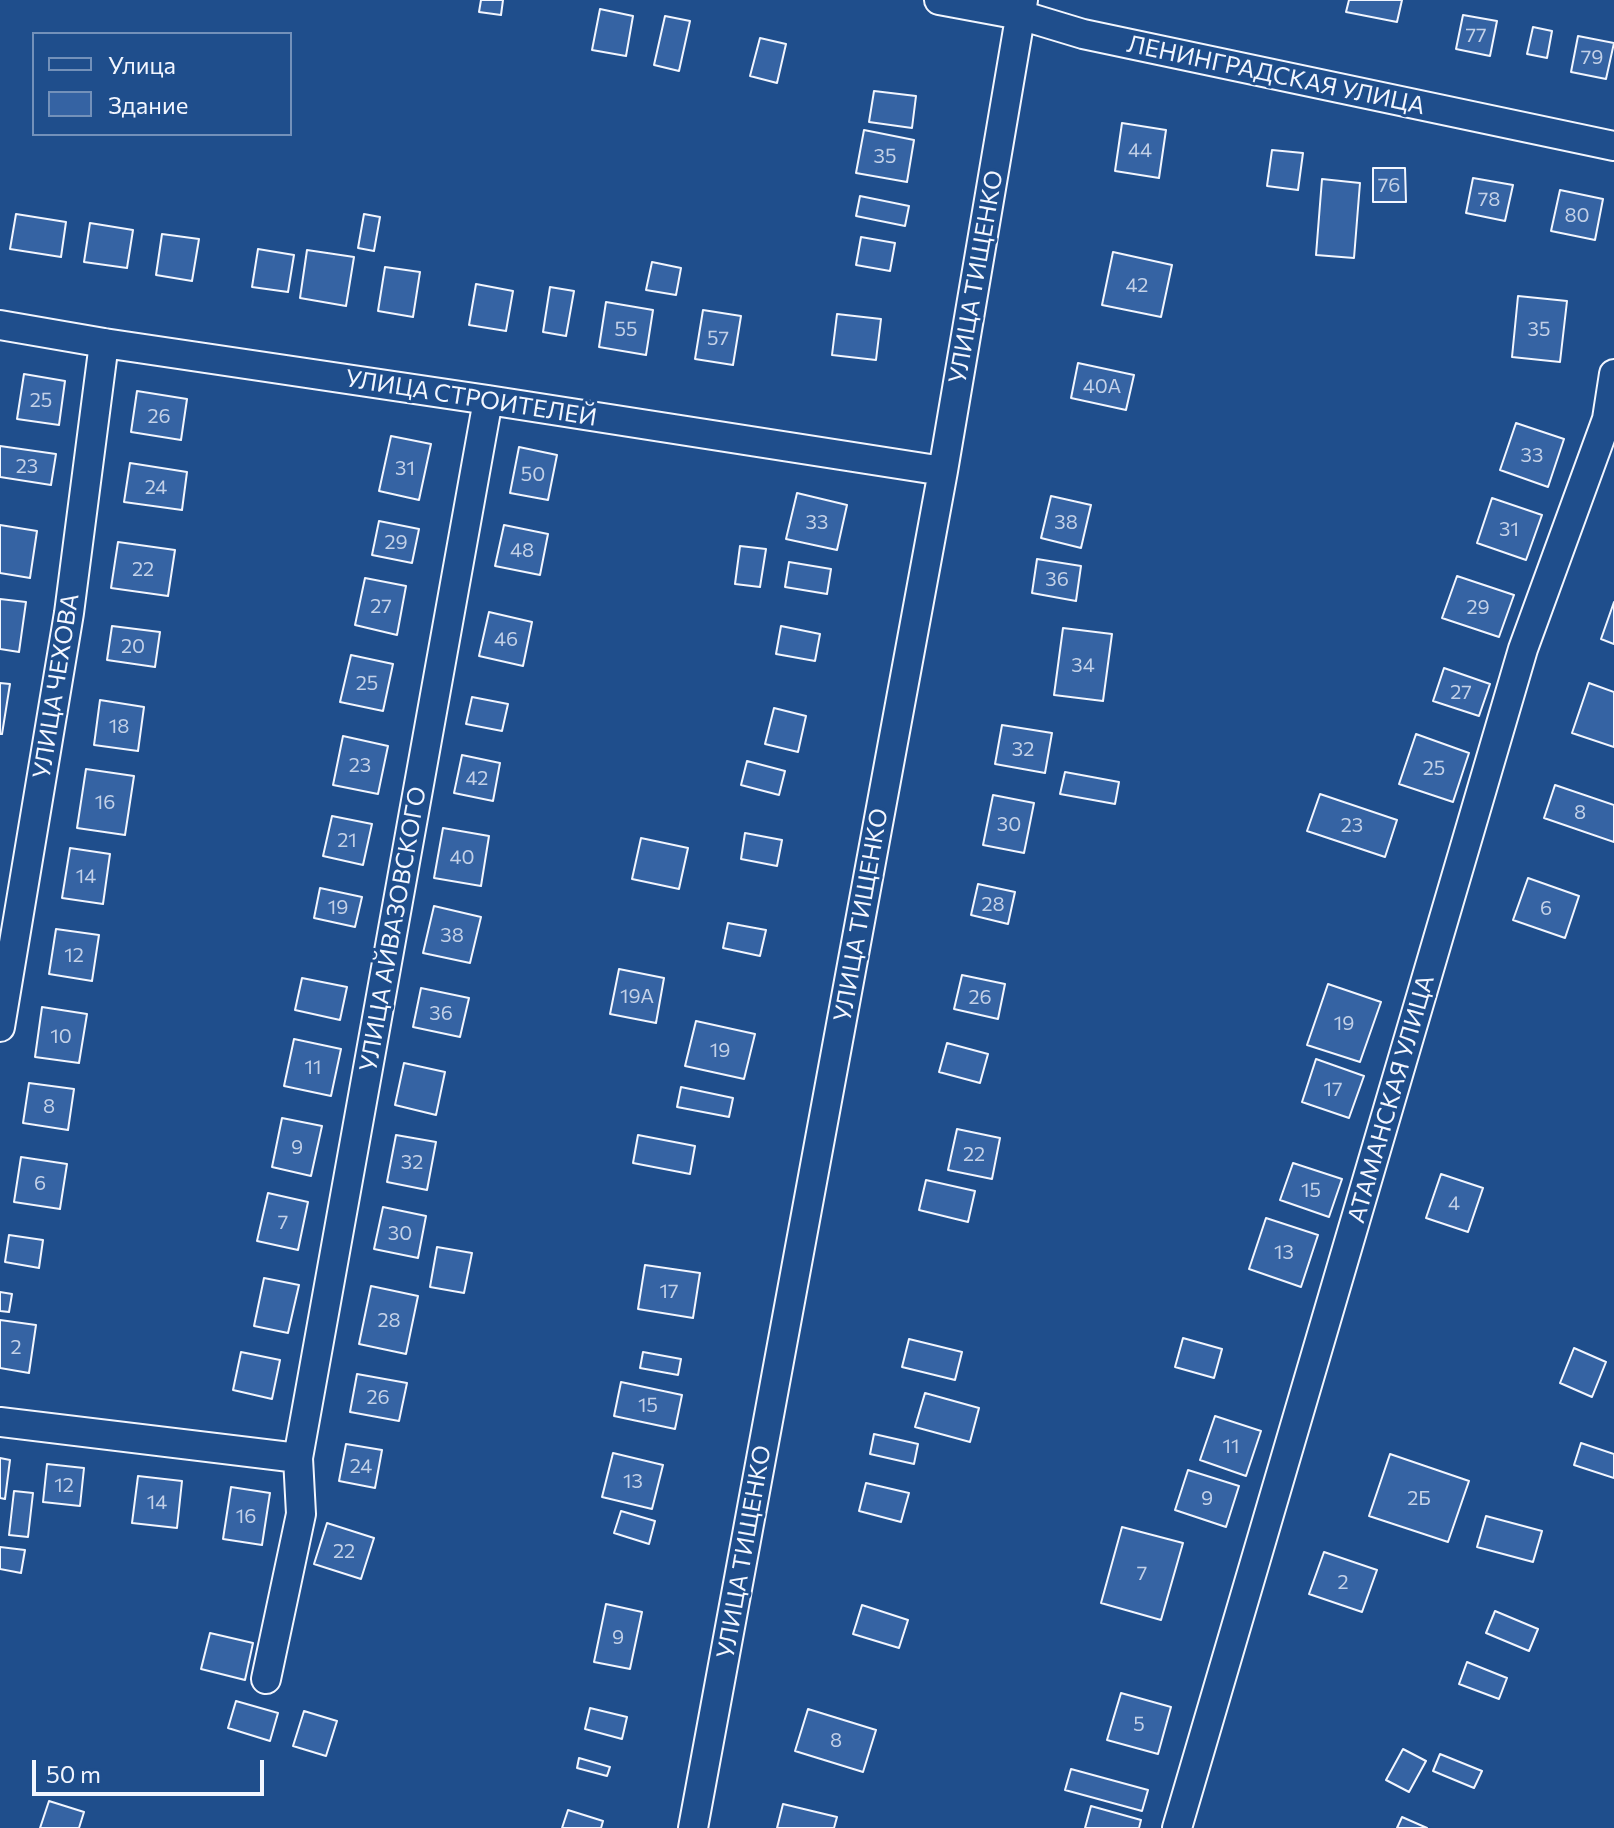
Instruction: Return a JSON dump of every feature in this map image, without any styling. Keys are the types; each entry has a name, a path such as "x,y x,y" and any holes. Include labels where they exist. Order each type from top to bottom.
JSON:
{"street":[{"name":"ЛЕНИНГРАДСКАЯ УЛИЦА","path":"939,0 1022,8 1083,34 1614,146"},
{"name":"УЛИЦА ТИЩЕНКО","path":"693,1828 943,471 1022,8"},
{"name":"УЛИЦА СТРОИТЕЛЕЙ","path":"0,325 943,471"},
{"name":"УЛИЦА ЧЕХОВА","path":"0,1027 69,613 104,343"},
{"name":"АТАМАНСКАЯ УЛИЦА","path":"1177,1828 1523,649 1607,419 1614,374"},
{"name":"УЛИЦА АЙВАЗОВСКОГО","path":"266,1679 301,1514 298,1458 488,400"},
{"path":"0,1422 298,1458"}],"building":[{"path":"481,0 503,0 501,15 479,12"},
{"path":"1349,0 1402,0 1397,22 1346,12"},
{"path":"600,9 633,16 626,56 592,50"},
{"path":"1463,15 1497,21 1490,56 1456,49"},
{"path":"665,16 690,21 679,71 654,65"},
{"path":"1533,27 1552,31 1547,58 1527,54"},
{"path":"1578,36 1614,43 1606,79 1571,72"},
{"path":"760,38 786,44 777,83 750,76"},
{"path":"874,91 916,96 912,128 869,122"},
{"path":"1122,123 1166,130 1159,178 1115,171"},
{"path":"864,130 914,140 907,182 856,173"},
{"path":"1272,150 1303,153 1298,190 1267,186"},
{"path":"1373,168 1405,168 1406,202 1373,202"},
{"path":"1473,178 1513,185 1505,221 1466,213"},
{"path":"1322,179 1360,183 1354,258 1316,255"},
{"path":"1560,190 1603,199 1595,240 1551,231"},
{"path":"860,196 909,206 905,226 856,216"},
{"path":"16,214 66,222 61,257 10,249"},
{"path":"364,214 380,217 374,251 358,248"},
{"path":"90,223 133,230 127,268 84,262"},
{"path":"162,234 199,239 192,281 156,275"},
{"path":"861,237 895,243 890,271 856,265"},
{"path":"258,249 294,255 288,292 252,287"},
{"path":"307,250 354,257 346,306 300,298"},
{"path":"1113,252 1172,265 1161,317 1102,305"},
{"path":"652,262 681,268 676,295 646,290"},
{"path":"385,267 420,272 413,317 378,311"},
{"path":"476,284 513,291 506,331 469,325"},
{"path":"550,287 574,291 566,336 543,332"},
{"path":"1518,296 1567,301 1560,362 1512,357"},
{"path":"606,302 653,310 646,355 599,347"},
{"path":"703,310 741,316 733,365 695,359"},
{"path":"837,314 881,319 876,360 832,355"},
{"path":"1078,363 1134,375 1126,410 1071,398"},
{"path":"24,374 65,381 59,425 17,419"},
{"path":"137,391 187,399 181,440 131,432"},
{"path":"1516,423 1564,439 1548,487 1500,470"},
{"path":"391,436 431,444 419,500 379,491"},
{"path":"0,446 56,454 51,485 0,477"},
{"path":"519,447 557,455 548,500 510,493"},
{"path":"130,463 187,472 182,510 124,502"},
{"path":"797,493 847,505 837,550 786,539"},
{"path":"1051,496 1091,505 1081,548 1041,538"},
{"path":"1492,498 1542,515 1526,560 1477,543"},
{"path":"379,521 419,529 412,563 372,555"},
{"path":"0,525 37,531 30,578 0,573"},
{"path":"504,525 548,534 540,575 495,566"},
{"path":"118,542 175,550 168,596 111,588"},
{"path":"740,546 766,549 760,587 735,584"},
{"path":"1037,559 1081,566 1076,601 1032,593"},
{"path":"789,562 831,569 827,594 785,587"},
{"path":"1457,576 1514,595 1499,637 1442,618"},
{"path":"365,578 406,586 397,635 355,625"},
{"path":"0,599 26,602 19,652 0,649"},
{"path":"1614,602 1614,644 1601,639"},
{"path":"489,612 532,622 523,666 479,656"},
{"path":"112,626 160,632 155,667 107,660"},
{"path":"781,626 820,634 815,661 776,654"},
{"path":"1063,628 1112,634 1103,701 1054,695"},
{"path":"351,655 393,664 383,711 340,702"},
{"path":"1444,668 1490,684 1479,716 1433,701"},
{"path":"0,683 10,684 2,734 0,734"},
{"path":"1589,683 1614,692 1614,747 1572,733"},
{"path":"472,697 508,704 502,731 466,724"},
{"path":"100,700 144,707 138,751 94,745"},
{"path":"774,708 806,716 798,752 765,744"},
{"path":"1002,725 1052,733 1045,773 995,764"},
{"path":"1416,734 1469,753 1453,802 1399,784"},
{"path":"343,736 388,746 378,794 333,785"},
{"path":"462,755 500,763 493,801 454,793"},
{"path":"747,761 785,771 779,795 741,785"},
{"path":"86,769 134,776 125,835 77,828"},
{"path":"1065,772 1119,782 1115,804 1060,794"},
{"path":"1555,785 1614,805 1614,842 1544,818"},
{"path":"1320,794 1397,820 1385,857 1307,831"},
{"path":"993,795 1034,803 1024,853 983,845"},
{"path":"332,816 372,824 363,865 323,856"},
{"path":"443,828 489,836 481,886 434,878"},
{"path":"745,833 782,840 777,866 741,859"},
{"path":"641,838 688,848 679,889 632,879"},
{"path":"70,848 110,854 103,904 62,898"},
{"path":"1528,878 1579,896 1565,938 1513,920"},
{"path":"978,884 1015,892 1008,924 971,915"},
{"path":"320,888 362,897 355,927 314,918"},
{"path":"434,906 481,917 470,963 423,953"},
{"path":"728,923 766,930 760,956 723,948"},
{"path":"56,929 99,935 92,981 49,974"},
{"path":"619,969 664,978 656,1023 610,1014"},
{"path":"962,975 1005,984 998,1019 954,1009"},
{"path":"302,978 347,987 340,1020 295,1010"},
{"path":"1328,984 1381,1002 1360,1062 1307,1045"},
{"path":"421,988 469,998 460,1037 413,1027"},
{"path":"42,1007 87,1014 79,1063 35,1057"},
{"path":"696,1021 755,1034 744,1079 685,1066"},
{"path":"294,1039 341,1049 331,1096 284,1086"},
{"path":"947,1043 988,1054 980,1083 939,1072"},
{"path":"1316,1059 1364,1076 1349,1118 1302,1102"},
{"path":"404,1063 445,1072 436,1115 395,1105"},
{"path":"29,1083 74,1089 68,1130 23,1123"},
{"path":"681,1087 733,1098 729,1117 677,1107"},
{"path":"282,1118 322,1126 311,1176 272,1167"},
{"path":"957,1129 1000,1138 992,1179 948,1170"},
{"path":"396,1135 436,1142 427,1190 387,1182"},
{"path":"638,1135 695,1146 690,1174 633,1163"},
{"path":"21,1157 67,1164 60,1209 14,1202"},
{"path":"1293,1163 1342,1179 1329,1217 1280,1200"},
{"path":"1441,1174 1483,1188 1468,1232 1426,1218"},
{"path":"926,1180 975,1191 968,1222 919,1210"},
{"path":"268,1193 308,1202 298,1250 257,1241"},
{"path":"383,1207 426,1216 418,1258 374,1249"},
{"path":"1266,1218 1318,1235 1301,1287 1249,1269"},
{"path":"9,1235 43,1240 39,1268 5,1262"},
{"path":"437,1247 472,1253 464,1293 430,1287"},
{"path":"645,1265 700,1273 693,1318 638,1309"},
{"path":"264,1278 299,1285 288,1333 254,1326"},
{"path":"371,1286 418,1296 406,1354 359,1344"},
{"path":"0,1292 12,1294 9,1312 0,1311"},
{"path":"0,1320 36,1325 29,1373 0,1368"},
{"path":"1183,1338 1222,1349 1214,1378 1175,1367"},
{"path":"909,1339 962,1352 955,1380 902,1367"},
{"path":"1574,1348 1606,1362 1592,1397 1560,1383"},
{"path":"241,1352 280,1360 272,1399 233,1390"},
{"path":"643,1352 681,1359 678,1375 640,1368"},
{"path":"357,1374 407,1383 399,1421 350,1412"},
{"path":"621,1382 682,1395 675,1429 614,1416"},
{"path":"925,1393 979,1408 970,1442 915,1427"},
{"path":"1215,1416 1261,1431 1246,1476 1200,1460"},
{"path":"874,1434 918,1444 914,1464 870,1454"},
{"path":"1581,1443 1614,1454 1614,1478 1574,1465"},
{"path":"346,1444 382,1450 375,1488 339,1481"},
{"path":"613,1453 663,1465 652,1509 602,1497"},
{"path":"1390,1454 1469,1481 1448,1542 1369,1516"},
{"path":"0,1458 10,1460 5,1499 0,1498"},
{"path":"47,1464 84,1468 80,1506 43,1502"},
{"path":"1188,1470 1239,1486 1226,1527 1175,1510"},
{"path":"138,1476 182,1481 177,1528 132,1523"},
{"path":"866,1483 909,1493 901,1522 859,1511"},
{"path":"231,1487 270,1493 262,1545 223,1539"},
{"path":"14,1491 33,1493 28,1537 9,1535"},
{"path":"621,1511 655,1521 649,1544 614,1533"},
{"path":"1486,1516 1542,1531 1533,1562 1477,1547"},
{"path":"327,1523 374,1538 361,1579 314,1564"},
{"path":"1122,1527 1183,1543 1161,1620 1101,1603"},
{"path":"0,1547 25,1550 21,1573 0,1569"},
{"path":"1324,1552 1377,1570 1362,1612 1309,1594"},
{"path":"606,1604 642,1612 630,1669 594,1662"},
{"path":"862,1605 908,1620 899,1648 853,1634"},
{"path":"1495,1611 1538,1629 1529,1651 1486,1633"},
{"path":"210,1633 253,1643 245,1680 201,1669"},
{"path":"1467,1662 1507,1678 1499,1699 1459,1684"},
{"path":"1121,1693 1171,1707 1158,1754 1107,1740"},
{"path":"236,1701 278,1713 270,1741 228,1728"},
{"path":"590,1708 627,1717 622,1739 585,1729"},
{"path":"808,1709 876,1730 863,1772 795,1751"},
{"path":"304,1711 337,1721 326,1756 293,1746"},
{"path":"1403,1749 1426,1761 1409,1792 1386,1780"},
{"path":"1440,1754 1482,1771 1474,1788 1433,1771"},
{"path":"579,1758 610,1767 607,1776 577,1768"},
{"path":"1071,1769 1148,1790 1142,1811 1065,1790"},
{"path":"49,1801 84,1812 79,1828 40,1828"},
{"path":"783,1804 837,1817 834,1828 777,1828"},
{"path":"1091,1806 1141,1820 1139,1828 1085,1828"},
{"path":"568,1810 603,1821 601,1828 562,1828"},
{"path":"1402,1817 1427,1828 1397,1828"}]}
